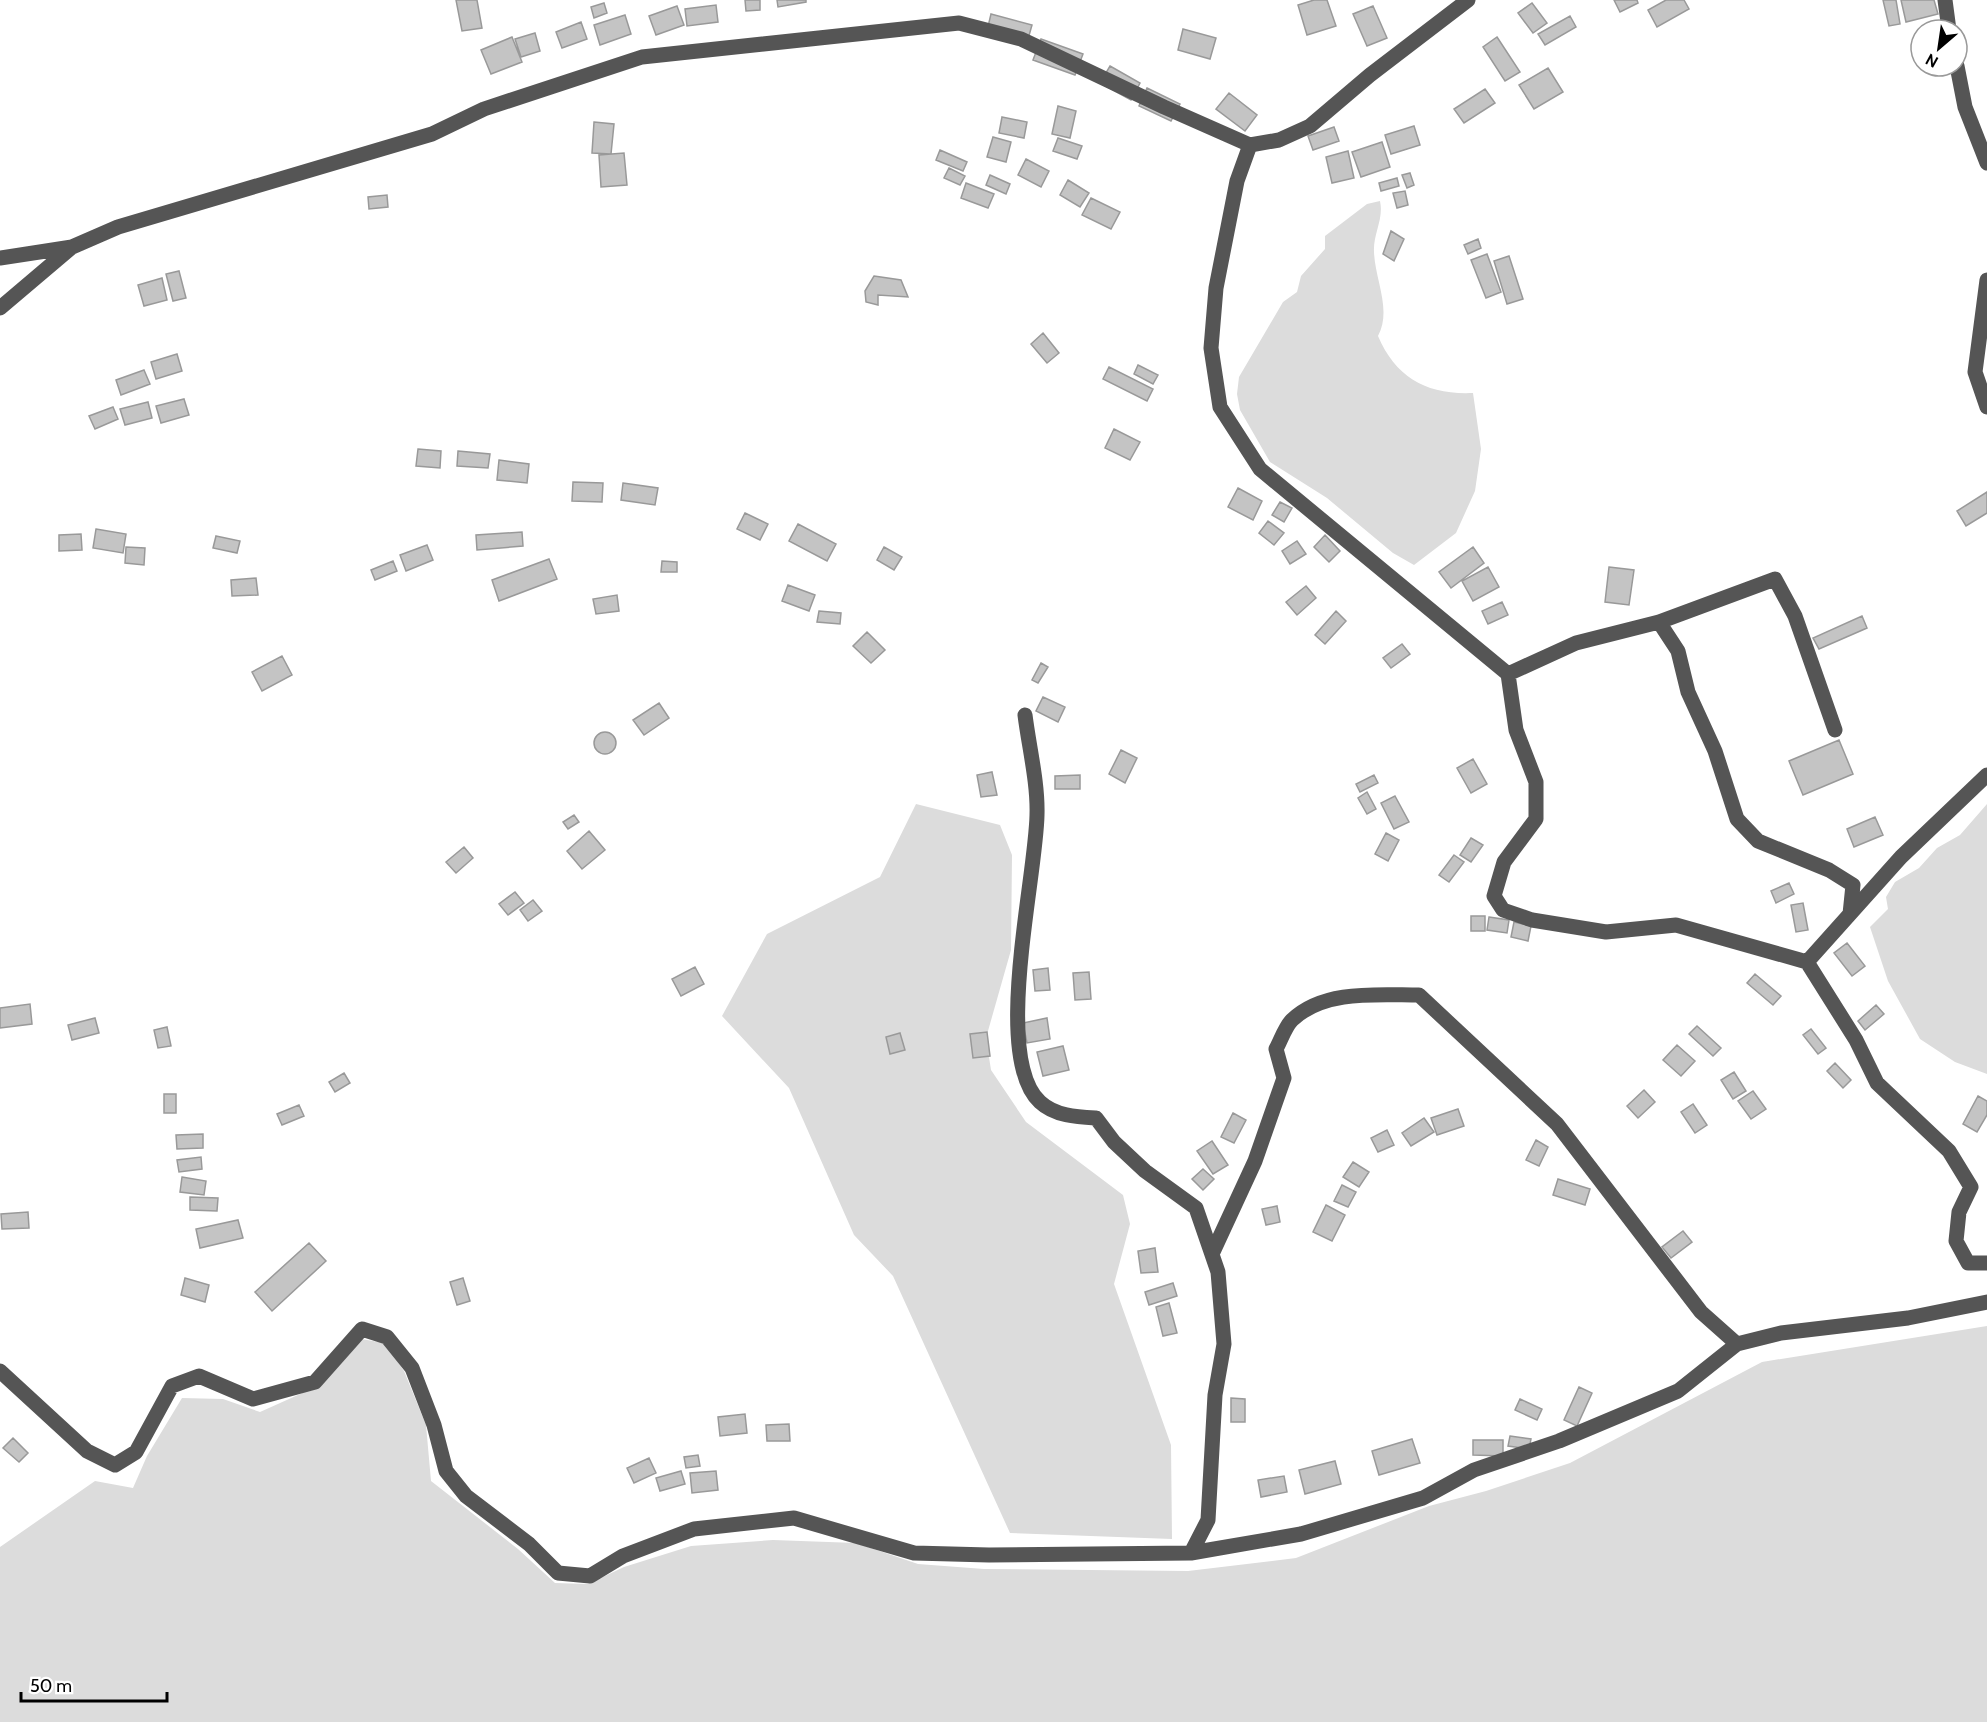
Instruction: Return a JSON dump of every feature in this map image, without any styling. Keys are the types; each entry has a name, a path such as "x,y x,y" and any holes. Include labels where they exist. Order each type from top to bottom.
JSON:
{"street":[{"path":"0,258 72,248 118,228 432,134 484,109 642,57 881,30 959,23 1021,39 1164,107 1250,144 1279,140 1310,126 1370,75 1468,0"},
{"path":"1945,0 1947,18"},
{"path":"1959,78 1965,107 1987,163"},
{"path":"1250,144 1238,181 1215,288 1211,348 1220,407 1260,469 1508,674 1516,730 1536,782 1536,819 1504,862 1494,896 1503,910 1532,920 1605,932 1676,925 1807,962 1856,1040 1877,1083 1949,1150 1971,1187 1959,1212 1956,1241 1968,1263 1987,1263"},
{"path":"0,308 72,248"},
{"path":"1987,280 1975,372 1987,407"},
{"path":"1508,674 1576,643 1659,622 1775,579 1795,616 1835,730"},
{"path":"1659,622 1678,651 1688,692 1716,752 1737,819 1758,841 1829,870 1853,885 1850,914"},
{"path":"1025,715 1038,814 1017,1027 1022,1072 1040,1102 1067,1116 1096,1118 1113,1142 1145,1171 1196,1208 1218,1272 1224,1344 1215,1395 1208,1520 1191,1553"},
{"path":"1807,962 1901,857 1987,775"},
{"path":"1212,1254 1255,1161 1284,1078 1276,1048 1292,1020 1319,1003 1364,995 1419,995 1557,1124 1701,1312 1737,1344"},
{"path":"0,1371 87,1451 115,1465 136,1452 172,1386 199,1376 253,1399 315,1382 362,1329 387,1337 412,1368 434,1425 446,1471 466,1496 529,1544 558,1573 590,1576 623,1556 694,1529 794,1518 915,1552 989,1555 1191,1553 1301,1534 1423,1498 1474,1470 1559,1441 1678,1391 1737,1344 1781,1333 1908,1318 1987,1302"}],"shaded area":[{"path":"1380,201 1381,214 1374,252 1383,305 1382,326 1378,336 1394,363 1415,381 1441,391 1473,393 1481,449 1475,491 1456,533 1414,565 1393,553 1327,498 1270,462 1240,410 1237,394 1239,377 1283,302 1297,292 1301,276 1325,249 1325,236 1367,204"},
{"path":"916,804 1000,825 1012,855 1011,950 986,1038 991,1070 1026,1122 1123,1195 1130,1224 1114,1284 1171,1445 1172,1539 1010,1533 893,1276 854,1235 789,1088 722,1016 767,934 880,877"},
{"path":"1987,804 1987,1074 1955,1062 1920,1039 1888,981 1870,927 1888,909 1886,897 1895,882 1919,868 1937,848 1960,835"},
{"path":"1987,1326 1987,1722 0,1722 0,1547 95,1481 133,1488 147,1456 182,1398 223,1399 260,1412 318,1386 361,1339 385,1343 404,1371 426,1425 431,1481 518,1549 555,1583 588,1584 624,1567 691,1546 773,1540 856,1543 918,1564 984,1569 1188,1571 1296,1558 1429,1506 1486,1491 1570,1463 1762,1362"}],"building":[{"path":"456,0 477,0 482,28 462,31"},
{"path":"745,0 760,0 760,10 746,11"},
{"path":"777,0 806,0 806,2 778,7"},
{"path":"1314,0 1327,0 1336,26 1307,35 1298,5"},
{"path":"1614,0 1637,0 1638,3 1620,12"},
{"path":"1666,0 1684,0 1689,9 1657,27 1648,10"},
{"path":"1883,0 1896,0 1900,24 1889,26"},
{"path":"1901,0 1934,0 1938,14 1909,18 1909,21 1906,22"},
{"path":"604,3 607,13 594,18 591,7"},
{"path":"1532,3 1547,23 1533,33 1518,13"},
{"path":"716,5 718,22 687,26 685,9"},
{"path":"677,6 684,25 656,35 649,16"},
{"path":"1373,6 1387,38 1367,46 1353,14"},
{"path":"991,14 1032,25 1026,46 986,35"},
{"path":"625,15 631,34 600,45 594,25"},
{"path":"1570,16 1576,27 1545,45 1538,34"},
{"path":"581,22 587,39 562,48 556,32"},
{"path":"1183,29 1216,38 1210,59 1178,50"},
{"path":"535,33 540,51 521,57 515,39"},
{"path":"512,37 522,62 491,74 481,50"},
{"path":"1497,37 1520,72 1505,81 1483,47"},
{"path":"1041,39 1083,54 1075,75 1033,60"},
{"path":"1110,66 1140,83 1131,100 1100,83"},
{"path":"1548,68 1563,92 1534,109 1519,85"},
{"path":"1147,88 1180,104 1171,121 1139,106"},
{"path":"1485,89 1495,103 1464,123 1454,109"},
{"path":"1229,93 1257,115 1245,131 1216,109"},
{"path":"1058,106 1076,111 1070,138 1052,134"},
{"path":"1002,117 1027,122 1024,138 999,133"},
{"path":"594,122 614,124 611,154 592,153"},
{"path":"1414,126 1420,145 1391,154 1385,135"},
{"path":"1334,127 1339,141 1313,150 1308,136"},
{"path":"993,137 1011,142 1006,162 987,157"},
{"path":"1058,138 1082,146 1077,159 1053,151"},
{"path":"1382,142 1390,167 1361,177 1352,152"},
{"path":"940,150 967,162 963,171 936,160"},
{"path":"1348,151 1354,178 1332,183 1326,157"},
{"path":"624,153 627,185 601,187 599,155"},
{"path":"1026,159 1049,171 1041,187 1018,175"},
{"path":"949,168 965,176 960,185 944,178"},
{"path":"1410,173 1414,185 1407,188 1402,175"},
{"path":"990,175 1010,184 1006,194 986,185"},
{"path":"1397,178 1399,186 1381,191 1379,183"},
{"path":"1068,180 1089,193 1080,207 1060,195"},
{"path":"966,183 994,194 988,208 961,198"},
{"path":"1405,191 1408,205 1397,208 1393,193"},
{"path":"387,195 388,207 369,209 368,197"},
{"path":"1091,198 1120,212 1111,229 1082,215"},
{"path":"1391,231 1404,239 1394,261 1383,254"},
{"path":"1478,239 1481,248 1468,254 1464,245"},
{"path":"1487,254 1501,292 1486,298 1471,260"},
{"path":"1509,256 1523,299 1507,304 1494,261"},
{"path":"179,271 186,298 173,301 166,274"},
{"path":"874,276 901,280 908,297 878,295 878,305 866,302 865,291"},
{"path":"162,278 167,300 144,306 138,285"},
{"path":"1043,333 1059,353 1047,363 1031,344"},
{"path":"177,354 182,371 156,379 151,362"},
{"path":"1138,365 1158,375 1153,384 1134,374"},
{"path":"1109,367 1153,389 1147,401 1103,379"},
{"path":"144,370 150,384 121,395 116,380"},
{"path":"184,399 189,415 161,423 156,406"},
{"path":"148,402 152,418 125,425 120,409"},
{"path":"113,407 118,419 95,429 89,416"},
{"path":"1114,429 1140,442 1130,460 1105,448"},
{"path":"418,449 441,451 440,468 416,466"},
{"path":"458,451 490,454 488,468 457,466"},
{"path":"499,460 529,464 527,483 497,480"},
{"path":"573,482 603,483 602,502 572,501"},
{"path":"623,483 658,488 655,505 621,500"},
{"path":"1238,488 1262,501 1253,520 1228,507"},
{"path":"1987,492 1987,513 1966,526 1957,511"},
{"path":"1280,502 1292,508 1284,522 1272,515"},
{"path":"745,513 768,524 760,540 737,529"},
{"path":"1268,521 1284,533 1274,545 1259,533"},
{"path":"798,524 836,544 827,561 789,541"},
{"path":"96,529 126,534 123,553 93,548"},
{"path":"522,532 523,546 477,550 476,535"},
{"path":"81,534 82,550 59,551 59,535"},
{"path":"1325,535 1340,551 1329,562 1314,547"},
{"path":"216,536 240,541 237,553 213,548"},
{"path":"1297,541 1306,554 1290,564 1282,551"},
{"path":"427,545 433,560 406,571 400,555"},
{"path":"126,547 145,548 144,565 125,563"},
{"path":"884,547 902,557 894,570 877,560"},
{"path":"1473,547 1484,563 1451,588 1439,572"},
{"path":"549,559 557,579 499,601 492,580"},
{"path":"393,561 397,571 375,580 371,570"},
{"path":"662,561 677,562 677,572 661,572"},
{"path":"1488,567 1499,587 1473,601 1462,581"},
{"path":"1609,567 1634,570 1629,605 1605,602"},
{"path":"256,578 258,595 232,596 231,580"},
{"path":"788,585 815,595 809,611 782,601"},
{"path":"1306,586 1316,598 1297,615 1286,602"},
{"path":"617,595 619,611 596,614 593,599"},
{"path":"1502,602 1508,615 1488,624 1482,611"},
{"path":"819,611 841,613 840,624 817,622"},
{"path":"1336,611 1346,621 1325,644 1315,635"},
{"path":"1862,616 1867,628 1819,649 1813,638"},
{"path":"867,632 885,650 871,663 853,646"},
{"path":"1402,644 1410,654 1391,668 1383,658"},
{"path":"282,656 292,675 262,691 252,672"},
{"path":"1041,663 1048,667 1038,683 1032,680"},
{"path":"1043,697 1065,707 1058,722 1036,711"},
{"path":"659,703 669,718 644,735 633,720"},
{"path":"605,732 613,735 616,743 613,751 605,754 597,751 594,743 597,735"},
{"path":"1839,740 1853,774 1803,795 1789,761"},
{"path":"1121,750 1137,758 1125,783 1109,774"},
{"path":"1473,759 1487,784 1471,793 1457,768"},
{"path":"992,772 997,795 981,797 977,775"},
{"path":"1080,775 1080,789 1055,789 1055,776"},
{"path":"1374,775 1378,783 1360,792 1356,784"},
{"path":"1367,792 1376,809 1367,814 1358,798"},
{"path":"1395,796 1409,822 1394,829 1381,803"},
{"path":"574,815 579,822 568,829 563,822"},
{"path":"1875,817 1883,835 1854,847 1847,829"},
{"path":"589,831 605,850 582,869 567,851"},
{"path":"1386,833 1399,840 1388,861 1375,854"},
{"path":"1471,838 1483,845 1471,862 1460,855"},
{"path":"464,847 473,858 456,873 446,862"},
{"path":"1454,855 1464,862 1449,882 1439,875"},
{"path":"1789,883 1794,894 1776,903 1771,891"},
{"path":"515,892 524,903 508,915 499,904"},
{"path":"533,900 542,911 528,921 520,910"},
{"path":"1803,903 1808,930 1796,932 1791,905"},
{"path":"1471,916 1485,916 1485,931 1471,931"},
{"path":"1489,917 1509,920 1507,933 1487,930"},
{"path":"1514,922 1531,926 1528,941 1511,937"},
{"path":"1847,943 1865,966 1852,976 1834,953"},
{"path":"695,967 704,984 681,996 672,979"},
{"path":"1048,968 1050,990 1035,991 1033,970"},
{"path":"1089,972 1091,999 1075,1000 1073,973"},
{"path":"1755,974 1781,996 1773,1005 1747,983"},
{"path":"30,1004 32,1024 0,1028 0,1008"},
{"path":"1876,1005 1884,1014 1865,1030 1858,1021"},
{"path":"95,1018 99,1033 72,1040 68,1025"},
{"path":"1047,1018 1050,1039 1027,1043 1023,1023"},
{"path":"1697,1026 1721,1048 1713,1056 1689,1034"},
{"path":"167,1027 171,1046 158,1048 154,1030"},
{"path":"1811,1029 1826,1048 1818,1054 1803,1035"},
{"path":"987,1032 990,1056 973,1058 970,1034"},
{"path":"900,1033 905,1050 890,1054 886,1037"},
{"path":"1677,1045 1695,1061 1681,1076 1663,1060"},
{"path":"1063,1046 1069,1070 1043,1076 1037,1052"},
{"path":"1835,1063 1851,1080 1843,1088 1827,1071"},
{"path":"1734,1072 1746,1091 1733,1099 1721,1080"},
{"path":"344,1073 350,1083 335,1092 329,1082"},
{"path":"1644,1090 1655,1102 1638,1118 1627,1106"},
{"path":"1753,1091 1766,1109 1751,1119 1738,1101"},
{"path":"164,1094 176,1094 176,1113 164,1113"},
{"path":"1978,1096 1987,1101 1987,1115 1977,1132 1963,1124"},
{"path":"1693,1104 1707,1125 1695,1133 1681,1112"},
{"path":"299,1105 304,1116 282,1125 277,1114"},
{"path":"1458,1109 1464,1126 1437,1135 1431,1118"},
{"path":"1233,1113 1246,1120 1234,1143 1221,1137"},
{"path":"1424,1118 1434,1132 1411,1146 1402,1133"},
{"path":"1387,1130 1394,1145 1378,1152 1371,1138"},
{"path":"203,1134 203,1148 177,1149 176,1135"},
{"path":"1536,1140 1548,1147 1539,1166 1526,1160"},
{"path":"1212,1141 1228,1165 1213,1174 1197,1151"},
{"path":"201,1157 202,1169 179,1172 177,1160"},
{"path":"1353,1162 1369,1172 1359,1187 1343,1177"},
{"path":"1203,1169 1214,1179 1203,1190 1192,1179"},
{"path":"182,1177 206,1181 204,1195 180,1192"},
{"path":"1558,1179 1590,1189 1585,1205 1553,1195"},
{"path":"1342,1185 1356,1192 1348,1207 1334,1201"},
{"path":"190,1197 218,1198 217,1211 190,1210"},
{"path":"1326,1205 1345,1215 1332,1241 1313,1232"},
{"path":"1277,1206 1280,1222 1266,1225 1262,1209"},
{"path":"28,1212 29,1228 2,1229 1,1214"},
{"path":"238,1220 243,1238 200,1248 196,1229"},
{"path":"1683,1231 1692,1242 1671,1258 1662,1247"},
{"path":"309,1243 326,1261 272,1311 255,1292"},
{"path":"1155,1248 1158,1272 1141,1273 1138,1251"},
{"path":"185,1278 209,1285 205,1302 181,1295"},
{"path":"463,1278 470,1301 457,1305 450,1282"},
{"path":"1173,1283 1177,1296 1149,1305 1145,1292"},
{"path":"1169,1303 1177,1333 1163,1336 1156,1307"},
{"path":"1579,1387 1592,1393 1577,1426 1564,1420"},
{"path":"1231,1398 1245,1399 1245,1422 1231,1422"},
{"path":"1520,1399 1542,1409 1537,1420 1515,1410"},
{"path":"745,1414 747,1433 720,1436 718,1417"},
{"path":"789,1424 790,1441 767,1441 766,1425"},
{"path":"1510,1436 1531,1439 1529,1449 1508,1446"},
{"path":"13,1438 28,1453 19,1462 3,1448"},
{"path":"1412,1439 1420,1463 1379,1475 1372,1451"},
{"path":"1473,1440 1503,1440 1503,1456 1473,1455"},
{"path":"698,1455 700,1466 686,1468 684,1457"},
{"path":"649,1458 656,1473 634,1483 627,1468"},
{"path":"1335,1461 1341,1484 1305,1494 1299,1470"},
{"path":"681,1471 685,1484 660,1491 656,1478"},
{"path":"716,1471 718,1490 692,1493 690,1473"},
{"path":"1284,1476 1287,1492 1261,1497 1258,1480"}]}
